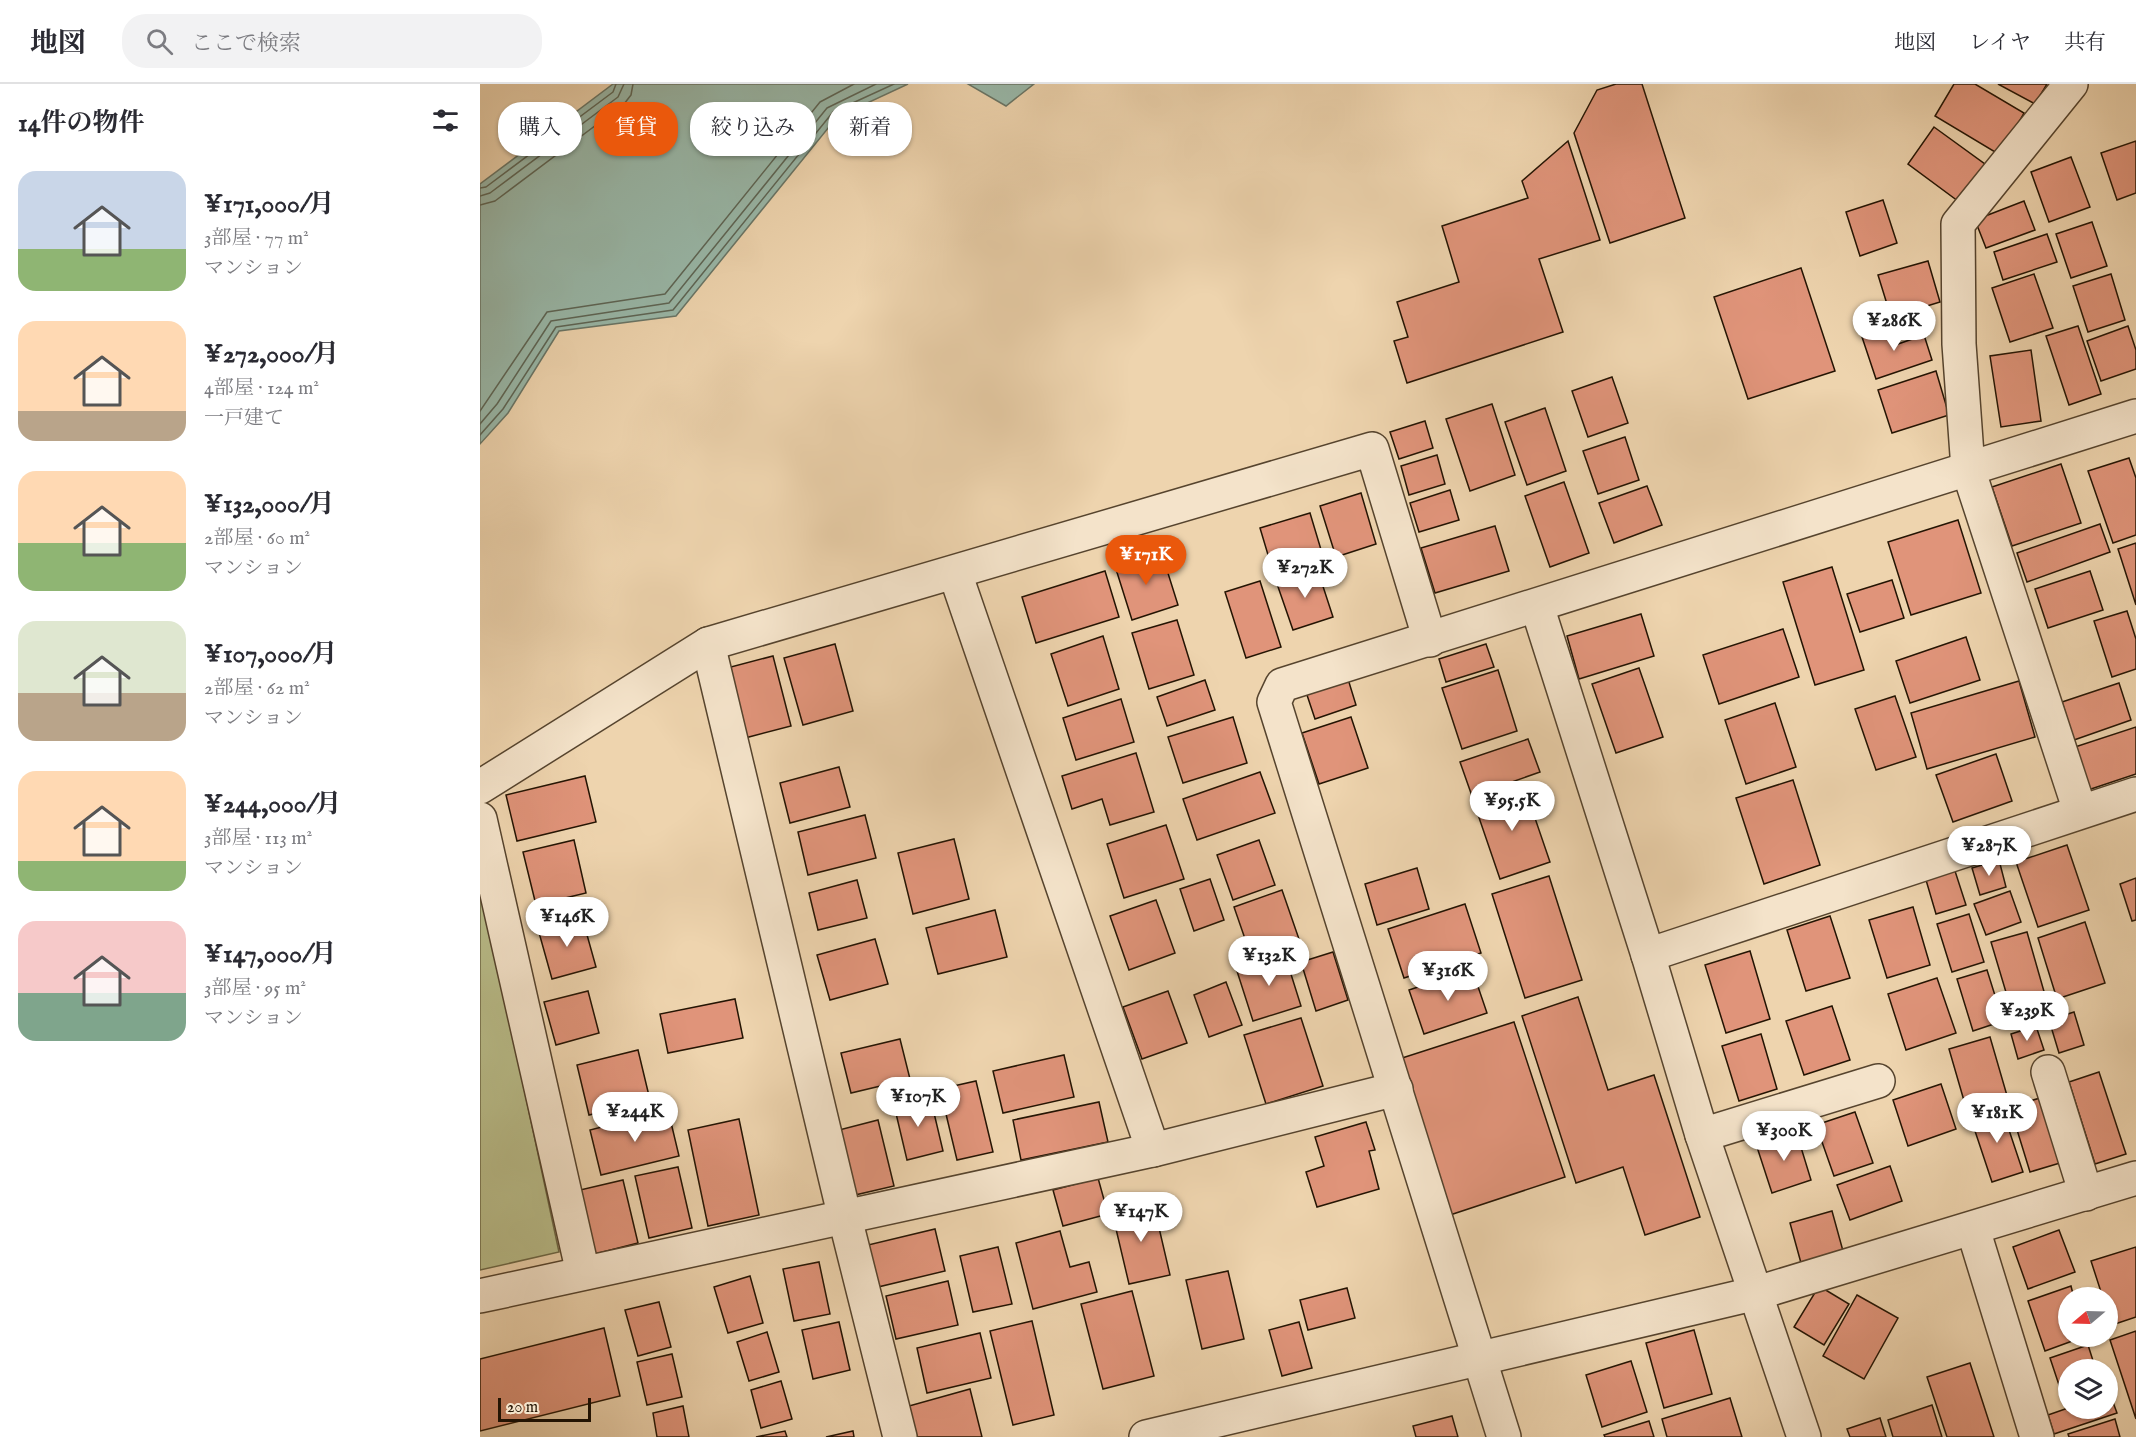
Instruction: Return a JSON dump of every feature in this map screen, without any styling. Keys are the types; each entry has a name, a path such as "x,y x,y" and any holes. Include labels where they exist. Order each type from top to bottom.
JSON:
{"street":[{"path":"2071,84 1958,224 1959,344 1968,469 2080,811"},
{"path":"1504,1437 1274,702 1282,685 2136,416"},
{"path":"480,787 708,644 1372,449 1430,640"},
{"path":"955,573 1152,1150"},
{"path":"1537,606 1648,955 1702,1135 1804,1437"},
{"path":"708,644 845,1218 900,1437"},
{"path":"1648,955 2136,794"},
{"path":"480,819 583,1273"},
{"path":"2048,1072 2086,1194"},
{"path":"1702,1135 1878,1081"},
{"path":"480,1296 1152,1150 1396,1089"},
{"path":"1146,1437 1757,1293 2136,1178"},
{"path":"1972,1229 2037,1437"}],"green space":[{"path":"480,883 559,1252 480,1270"}],"water":[{"path":"613,84 908,84 869,102 828,102 828,128 816,143 816,102 690,102 690,156 805,156 676,316 559,331 508,413 480,444 480,184 517,156 582,156 582,107"},
{"path":"968,84 1034,84 1006,106"}],"building":[{"path":"1616,84 1642,84 1685,218 1610,243 1574,133 1597,90"},
{"path":"1954,84 1975,84 2024,113 2000,155 1935,116"},
{"path":"1998,84 2047,84 2035,104"},
{"path":"1934,127 1989,167 1962,204 1908,164"},
{"path":"1568,141 1600,240 1539,259 1563,332 1407,383 1394,341 1408,337 1397,302 1459,282 1442,226 1528,198 1522,181"},
{"path":"2136,141 2136,193 2117,200 2101,153"},
{"path":"2071,157 2090,207 2049,222 2031,172"},
{"path":"1883,200 1897,243 1860,256 1846,212"},
{"path":"2024,201 2035,230 1986,248 1975,220"},
{"path":"2092,222 2107,266 2071,278 2056,234"},
{"path":"2047,234 2057,262 2003,280 1994,252"},
{"path":"1928,261 1940,302 1891,317 1878,275"},
{"path":"1801,268 1835,371 1748,399 1714,297"},
{"path":"2034,274 2053,328 2010,342 1992,288"},
{"path":"2111,274 2125,320 2088,332 2073,286"},
{"path":"1891,325 1898,344 1924,335 1932,360 1876,379 1861,334"},
{"path":"2078,326 2101,394 2069,405 2046,336"},
{"path":"2128,326 2136,350 2136,369 2101,381 2087,341"},
{"path":"2031,350 2041,421 2001,427 1990,356"},
{"path":"1936,371 1949,415 1892,433 1878,390"},
{"path":"1612,377 1628,423 1588,437 1572,391"},
{"path":"1492,404 1515,475 1470,491 1446,419"},
{"path":"1545,408 1566,471 1527,485 1505,422"},
{"path":"1425,421 1433,448 1399,459 1390,432"},
{"path":"1625,437 1639,480 1598,494 1583,451"},
{"path":"1437,455 1445,484 1409,495 1401,466"},
{"path":"2129,458 2136,478 2136,535 2113,543 2088,471"},
{"path":"2061,464 2081,523 2012,546 1992,487"},
{"path":"1564,482 1589,553 1550,567 1525,496"},
{"path":"1647,486 1662,525 1614,543 1599,503"},
{"path":"1450,490 1459,520 1419,532 1410,503"},
{"path":"1361,493 1376,544 1336,557 1320,506"},
{"path":"1310,513 1322,553 1272,568 1260,528"},
{"path":"1958,520 1981,593 1911,615 1888,542"},
{"path":"2100,524 2110,552 2027,582 2017,553"},
{"path":"1495,526 1509,571 1435,593 1421,548"},
{"path":"2136,543 2136,605 2118,549"},
{"path":"1161,551 1178,605 1132,620 1115,566"},
{"path":"1832,567 1864,670 1815,685 1783,582"},
{"path":"1317,568 1333,617 1293,630 1276,581"},
{"path":"1105,571 1119,617 1036,643 1022,597"},
{"path":"2090,571 2103,610 2048,628 2035,589"},
{"path":"1892,580 1904,618 1860,632 1847,594"},
{"path":"1260,581 1281,647 1246,658 1225,592"},
{"path":"2127,611 2136,639 2136,669 2112,677 2094,621"},
{"path":"1641,614 1654,656 1579,679 1567,636"},
{"path":"1177,620 1194,675 1149,689 1132,633"},
{"path":"1783,629 1799,677 1719,704 1703,655"},
{"path":"1103,636 1119,689 1068,706 1051,654"},
{"path":"1966,637 1980,680 1910,703 1896,661"},
{"path":"835,644 853,711 803,725 784,658"},
{"path":"1486,644 1494,667 1446,682 1439,659"},
{"path":"773,656 791,726 745,738 727,668"},
{"path":"1639,668 1663,737 1616,753 1592,684"},
{"path":"1498,670 1517,731 1462,749 1442,688"},
{"path":"1348,679 1356,705 1315,719 1306,692"},
{"path":"1205,680 1215,710 1167,726 1157,697"},
{"path":"2019,681 2035,737 1927,769 1911,713"},
{"path":"2119,683 2131,720 2074,740 2062,702"},
{"path":"1895,696 1916,757 1876,770 1855,709"},
{"path":"1121,699 1134,742 1076,760 1063,718"},
{"path":"1775,703 1796,767 1746,784 1725,720"},
{"path":"1233,717 1247,763 1183,783 1168,737"},
{"path":"1351,717 1368,768 1319,784 1302,733"},
{"path":"2136,727 2136,774 2088,790 2075,747"},
{"path":"1528,739 1540,772 1472,796 1460,762"},
{"path":"1136,753 1154,812 1110,825 1102,799 1072,809 1062,776"},
{"path":"1996,754 2012,801 1953,822 1936,775"},
{"path":"839,767 850,807 790,823 780,783"},
{"path":"1260,772 1275,813 1197,840 1183,799"},
{"path":"585,776 596,822 517,841 506,795"},
{"path":"1793,780 1820,865 1764,884 1736,798"},
{"path":"1524,786 1550,862 1500,879 1474,803"},
{"path":"865,815 876,858 808,875 798,832"},
{"path":"1166,825 1184,879 1124,898 1107,844"},
{"path":"954,839 969,899 913,914 898,853"},
{"path":"574,840 586,893 536,905 523,852"},
{"path":"1259,840 1275,885 1233,900 1217,855"},
{"path":"2067,845 2089,910 2038,927 2016,862"},
{"path":"1999,860 2006,887 1980,895 1972,868"},
{"path":"1417,868 1429,909 1377,925 1365,884"},
{"path":"1955,871 1966,905 1936,914 1926,880"},
{"path":"1549,876 1582,980 1525,998 1492,894"},
{"path":"2136,878 2136,920 2132,921 2120,884"},
{"path":"1210,879 1224,920 1194,931 1180,889"},
{"path":"857,880 867,918 818,930 809,893"},
{"path":"1282,890 1300,942 1252,959 1234,907"},
{"path":"2010,891 2021,922 1986,935 1974,904"},
{"path":"1156,900 1175,953 1129,970 1110,916"},
{"path":"1465,904 1481,953 1404,978 1388,929"},
{"path":"1913,907 1930,965 1887,978 1869,920"},
{"path":"995,910 1007,957 938,974 926,928"},
{"path":"1969,914 1984,962 1952,972 1937,924"},
{"path":"1830,916 1850,978 1806,991 1787,930"},
{"path":"582,917 596,967 552,979 538,929"},
{"path":"2085,922 2105,983 2057,999 2038,938"},
{"path":"2027,932 2049,1009 2014,1019 1991,942"},
{"path":"875,939 888,984 830,1000 817,955"},
{"path":"1750,951 1770,1019 1726,1033 1705,965"},
{"path":"1284,952 1301,1006 1253,1021 1236,968"},
{"path":"1333,952 1348,1000 1316,1011 1301,962"},
{"path":"1472,969 1487,1013 1424,1034 1409,990"},
{"path":"1987,970 2003,1021 1973,1031 1957,979"},
{"path":"1937,978 1956,1033 1906,1050 1888,994"},
{"path":"1226,982 1242,1025 1209,1037 1194,995"},
{"path":"588,991 599,1033 556,1045 544,1002"},
{"path":"1168,991 1187,1043 1142,1059 1123,1007"},
{"path":"1578,997 1608,1090 1654,1075 1700,1217 1645,1235 1623,1167 1576,1183 1522,1016"},
{"path":"735,999 743,1038 668,1053 660,1014"},
{"path":"1832,1006 1850,1060 1804,1075 1786,1021"},
{"path":"2074,1012 2084,1045 2059,1053 2049,1020"},
{"path":"1301,1018 1323,1086 1266,1104 1244,1035"},
{"path":"1514,1022 1565,1177 1450,1215 1399,1059"},
{"path":"2036,1026 2044,1050 2018,1059 2011,1034"},
{"path":"1761,1034 1777,1089 1739,1101 1722,1046"},
{"path":"1990,1037 2008,1099 1967,1111 1949,1049"},
{"path":"900,1039 910,1079 851,1093 841,1053"},
{"path":"638,1050 650,1100 589,1115 577,1065"},
{"path":"1064,1055 1074,1097 1003,1113 993,1071"},
{"path":"2099,1072 2126,1154 2095,1164 2069,1082"},
{"path":"976,1081 993,1152 957,1160 940,1089"},
{"path":"1941,1084 1956,1129 1908,1146 1893,1100"},
{"path":"930,1096 943,1151 907,1160 894,1105"},
{"path":"2040,1098 2060,1163 2030,1172 2010,1107"},
{"path":"1099,1102 1108,1142 1021,1160 1013,1120"},
{"path":"2001,1106 2023,1172 1992,1182 1970,1116"},
{"path":"668,1110 679,1156 601,1175 590,1130"},
{"path":"1855,1112 1873,1163 1834,1176 1816,1125"},
{"path":"739,1119 759,1215 708,1226 688,1130"},
{"path":"878,1120 894,1186 855,1195 839,1130"},
{"path":"1366,1122 1375,1150 1369,1151 1379,1189 1317,1207 1306,1172 1324,1166 1315,1137"},
{"path":"1796,1131 1811,1180 1772,1193 1756,1144"},
{"path":"1890,1166 1902,1201 1850,1220 1837,1185"},
{"path":"678,1167 692,1228 649,1238 635,1176"},
{"path":"1098,1178 1108,1214 1063,1226 1053,1190"},
{"path":"623,1180 638,1243 595,1254 580,1190"},
{"path":"1153,1202 1170,1275 1129,1284 1112,1212"},
{"path":"1832,1211 1843,1251 1801,1263 1790,1223"},
{"path":"935,1229 945,1271 878,1287 868,1245"},
{"path":"2059,1230 2075,1272 2028,1289 2013,1247"},
{"path":"1060,1231 1070,1267 1089,1262 1097,1292 1033,1309 1016,1243"},
{"path":"998,1247 1012,1304 973,1312 960,1256"},
{"path":"2136,1247 2136,1317 2118,1323 2118,1287 2099,1287 2091,1261"},
{"path":"819,1262 830,1314 794,1321 783,1269"},
{"path":"1228,1271 1244,1339 1202,1349 1186,1280"},
{"path":"750,1276 763,1323 728,1333 714,1287"},
{"path":"948,1281 958,1325 896,1339 886,1296"},
{"path":"1819,1286 1849,1304 1824,1345 1794,1327"},
{"path":"1347,1288 1355,1318 1308,1330 1300,1300"},
{"path":"1132,1291 1154,1376 1103,1389 1081,1304"},
{"path":"2058,1291 2058,1346 2045,1351 2028,1301"},
{"path":"1857,1295 1898,1318 1864,1379 1823,1356"},
{"path":"659,1302 671,1347 638,1356 625,1310"},
{"path":"1032,1321 1054,1415 1013,1425 990,1331"},
{"path":"839,1322 850,1370 813,1379 802,1330"},
{"path":"1299,1322 1312,1368 1282,1376 1269,1330"},
{"path":"604,1328 620,1396 480,1431 480,1359"},
{"path":"1694,1330 1712,1394 1664,1408 1646,1343"},
{"path":"2136,1331 2136,1419 2112,1347 2118,1347 2118,1337"},
{"path":"767,1332 779,1372 749,1381 737,1342"},
{"path":"980,1333 991,1378 927,1393 917,1348"},
{"path":"2089,1347 2092,1359 2058,1359 2058,1382 2050,1358"},
{"path":"672,1354 682,1397 647,1405 637,1362"},
{"path":"1631,1361 1647,1412 1602,1427 1586,1375"},
{"path":"1970,1363 1994,1437 1947,1437 1927,1377"},
{"path":"781,1381 792,1419 761,1428 751,1390"},
{"path":"970,1389 982,1437 917,1437 909,1406"},
{"path":"1730,1398 1742,1437 1667,1437 1662,1419"},
{"path":"1932,1405 1942,1437 1893,1437 1888,1420"},
{"path":"683,1406 689,1437 657,1437 653,1413"},
{"path":"2058,1412 2058,1419 2099,1419 2054,1434 2048,1415"},
{"path":"1452,1416 1458,1437 1416,1437 1413,1426"},
{"path":"1880,1418 1886,1437 1850,1437 1847,1429"},
{"path":"2115,1419 2120,1437 2069,1437 2068,1434"},
{"path":"1649,1421 1654,1437 1605,1437 1604,1435"},
{"path":"785,1431 787,1437 756,1437"},
{"path":"853,1431 854,1437 826,1437"}]}
